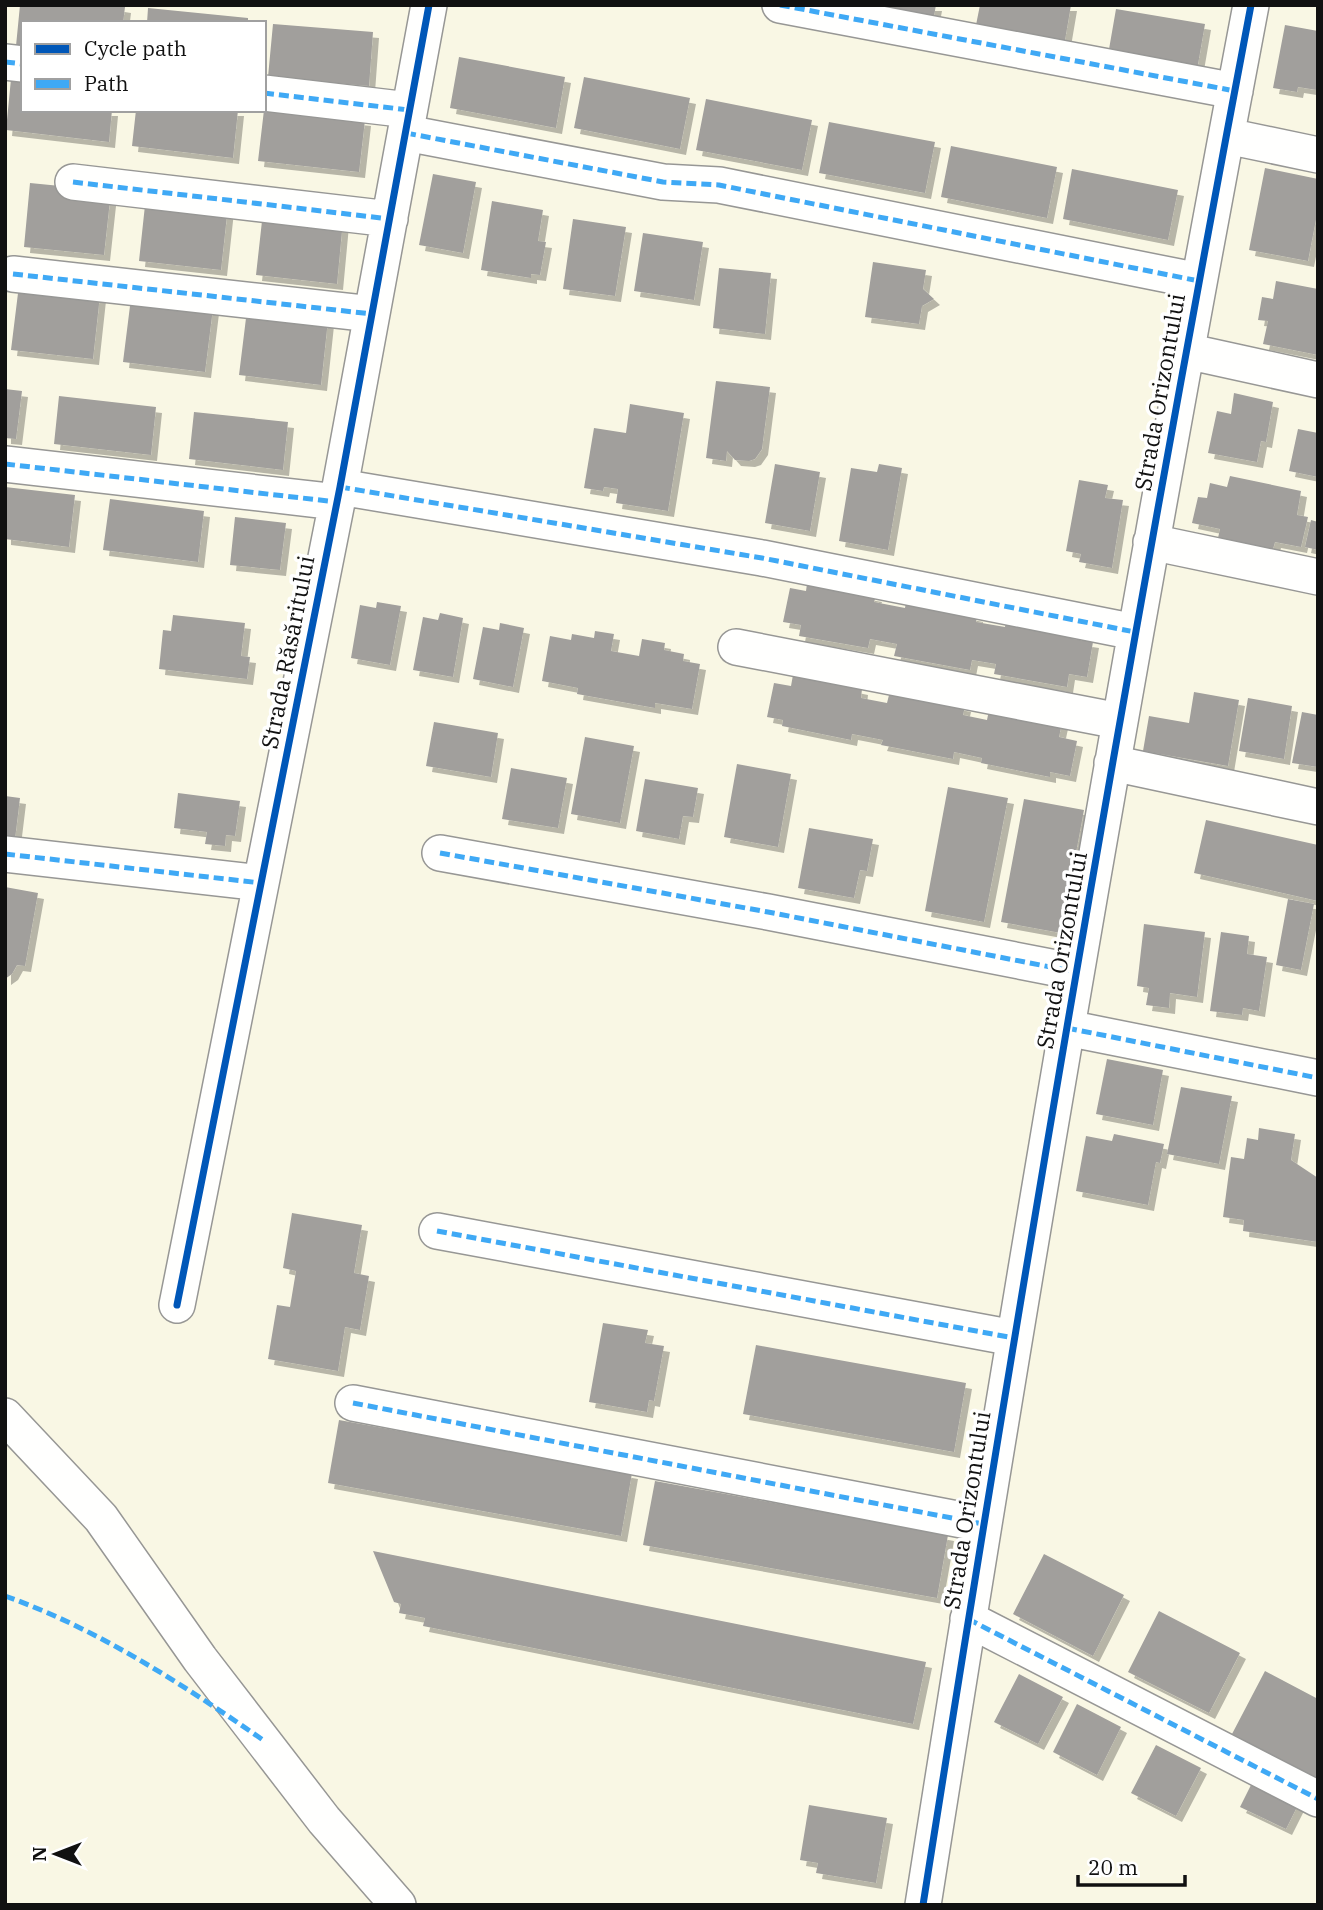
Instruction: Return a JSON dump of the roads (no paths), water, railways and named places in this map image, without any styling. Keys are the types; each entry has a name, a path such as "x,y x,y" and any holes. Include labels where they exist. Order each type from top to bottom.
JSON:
{"street":[{"name":"Strada Răsăritului","path":"177,1305 338,495 429,5"},
{"path":"780,5 1235,91"},
{"name":"Strada Orizontului","path":"923,1905 983,1524 1119,721 1251,5"},
{"path":"266,93 408,122 663,181 719,184 1199,281"},
{"path":"1227,136 1318,155"},
{"path":"73,182 390,219"},
{"path":"13,274 372,314"},
{"path":"1186,351 1318,380"},
{"path":"5,464 338,495 762,558 1135,632"},
{"path":"1151,542 1318,577"},
{"path":"736,648 1119,721"},
{"path":"1112,763 1318,807"},
{"path":"440,853 768,912 1076,972"},
{"path":"5,854 261,883"},
{"path":"1067,1028 1318,1078"},
{"path":"437,1231 1014,1338"},
{"path":"353,1403 983,1524"},
{"path":"5,1416 101,1518 200,1659 324,1820 398,1905"},
{"path":"968,1619 1318,1799"}]}
